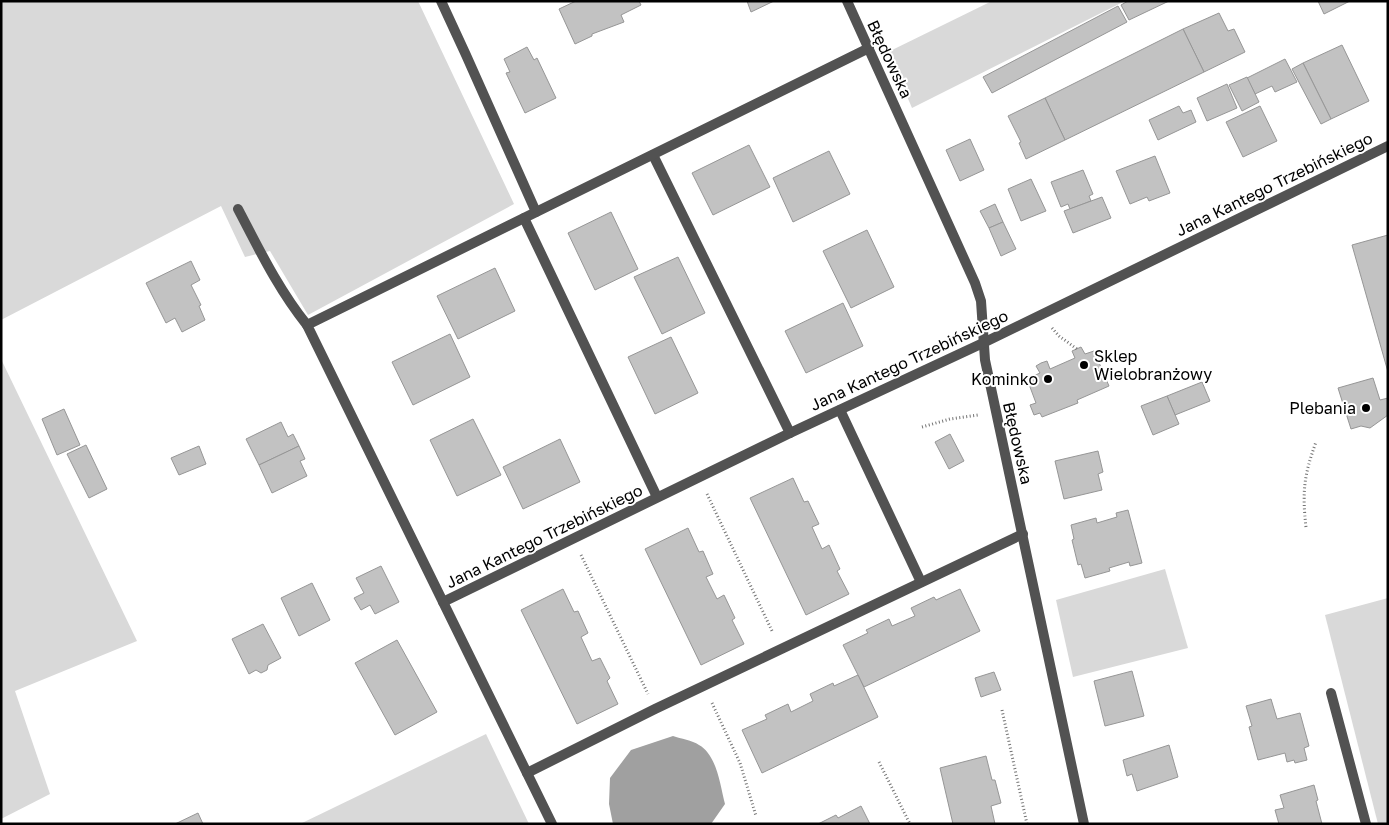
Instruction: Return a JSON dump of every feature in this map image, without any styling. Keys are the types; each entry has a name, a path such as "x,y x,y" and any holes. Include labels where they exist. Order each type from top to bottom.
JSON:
{"street":[{"path":"441,1 536,212"},
{"name":"Błędowska","path":"847,1 975,283 981,302 985,360 995,412 1023,534 1084,824"},
{"path":"307,325 804,78 869,48"},
{"name":"Jana Kantego Trzebińskiego","path":"443,602 657,497 983,343 1388,146"},
{"path":"653,154 790,433"},
{"path":"238,209 279,286 307,325 552,824"},
{"path":"524,218 657,497"},
{"path":"840,410 921,582"},
{"path":"527,773 655,709 1023,534"},
{"path":"1331,693 1366,824"}],"path":[{"path":"1044,313 1059,336 1077,349"},
{"path":"922,427 950,419 995,412"},
{"path":"1306,527 1303,485 1307,466 1316,442"},
{"path":"706,493 781,649"},
{"path":"580,552 655,709"},
{"path":"704,686 740,763 756,816"},
{"path":"1002,710 1026,824"},
{"path":"879,762 910,824"}],"shaded area":[{"path":"1,1 418,1 514,204 308,315 270,251 245,257 221,206 1,320"},
{"path":"992,1 1125,1 912,108 888,52"},
{"path":"1,359 137,641 15,691 50,794 1,819"},
{"path":"1165,569 1188,648 1073,677 1056,600"},
{"path":"1388,598 1388,824 1378,824 1325,615"},
{"path":"486,734 529,824 300,824"},
{"path":"673,736 696,743 710,756 717,771 725,804 711,824 613,824 609,804 610,778 631,750"}],"building":[{"path":"576,1 639,1 641,5 621,15 624,22 592,34 592,36 575,44 559,9"},
{"path":"747,1 774,1 751,12"},
{"path":"1128,1 1169,1 1129,20 1121,5"},
{"path":"1318,1 1350,1 1324,14"},
{"path":"1118,6 1127,22 992,93 983,77"},
{"path":"1219,13 1228,31 1234,29 1245,52 1204,72 1183,29"},
{"path":"1183,29 1204,72 1065,140 1045,98"},
{"path":"1342,45 1369,101 1331,119 1303,63"},
{"path":"527,47 534,60 537,58 556,98 525,113 506,73 510,72 504,59"},
{"path":"1285,59 1297,82 1275,92 1272,86 1255,94 1247,78"},
{"path":"1303,63 1331,119 1321,124 1292,69"},
{"path":"1247,77 1259,102 1242,111 1229,85"},
{"path":"1227,84 1237,108 1207,121 1197,98"},
{"path":"1045,98 1065,140 1026,159 1019,143 1021,142 1008,116"},
{"path":"1179,106 1183,113 1191,110 1196,122 1158,140 1149,120"},
{"path":"1260,106 1277,141 1243,157 1226,122"},
{"path":"970,139 984,170 960,181 946,150"},
{"path":"749,145 770,187 713,215 692,173"},
{"path":"829,151 850,194 793,222 773,178"},
{"path":"1155,156 1170,193 1149,201 1147,197 1130,204 1116,171"},
{"path":"1083,170 1093,194 1089,196 1091,201 1070,209 1068,204 1061,207 1051,182"},
{"path":"1031,179 1046,211 1021,221 1008,189"},
{"path":"1102,197 1111,218 1073,233 1064,211"},
{"path":"995,204 1003,222 989,228 980,211"},
{"path":"611,212 638,269 595,290 568,233"},
{"path":"1003,222 1016,249 1001,256 989,228"},
{"path":"867,230 894,287 851,308 823,251"},
{"path":"1388,235 1388,372 1352,245"},
{"path":"678,257 705,313 662,334 634,277"},
{"path":"191,261 200,280 191,285 201,305 199,306 205,320 182,332 175,318 166,323 146,283"},
{"path":"495,268 515,311 458,339 437,296"},
{"path":"843,303 863,346 806,373 785,331"},
{"path":"450,334 470,377 413,405 392,362"},
{"path":"671,337 698,393 655,414 628,357"},
{"path":"1081,347 1085,354 1094,351 1109,386 1077,400 1078,403 1042,417 1040,413 1034,415 1030,405 1036,403 1027,379 1040,373 1036,366 1041,363 1047,361 1050,369 1075,358 1072,351"},
{"name":"Plebania","path":"1373,378 1380,400 1388,398 1388,415 1370,428 1361,426 1351,429 1338,388"},
{"path":"1202,382 1210,401 1175,415 1167,396"},
{"path":"1167,396 1179,424 1153,435 1141,406"},
{"path":"64,409 80,445 57,455 42,419"},
{"path":"473,419 501,475 457,496 430,440"},
{"path":"281,422 288,437 293,434 299,446 259,465 246,439"},
{"path":"950,434 964,461 949,469 935,442"},
{"path":"560,439 580,482 523,509 503,467"},
{"path":"86,445 107,489 89,498 67,454"},
{"path":"199,446 206,464 179,475 171,458"},
{"path":"299,446 305,459 300,461 307,476 272,493 259,465"},
{"path":"1098,451 1103,472 1098,474 1102,490 1064,499 1055,461"},
{"path":"793,478 804,502 808,501 819,524 812,527 822,549 829,545 840,569 837,571 849,594 806,615 750,498"},
{"path":"1128,510 1142,563 1130,566 1129,562 1109,568 1110,571 1085,578 1081,564 1078,565 1072,540 1074,539 1071,525 1096,518 1097,523 1117,517 1116,513"},
{"path":"688,528 699,552 703,551 713,574 706,577 717,599 724,595 735,618 732,620 744,644 701,665 645,549"},
{"path":"381,566 399,602 375,614 370,605 361,610 354,598 364,593 356,578"},
{"path":"312,583 330,620 299,636 281,598"},
{"path":"563,589 574,612 578,611 588,633 581,637 592,661 600,658 610,678 607,681 618,704 577,724 521,610"},
{"path":"960,589 980,631 864,687 843,645 868,633 866,630 889,619 892,626 915,616 911,608 934,597 936,600"},
{"path":"263,624 281,658 268,665 267,670 261,673 256,670 249,674 232,639"},
{"path":"397,640 437,712 395,735 355,663"},
{"path":"1132,671 1144,716 1105,726 1094,681"},
{"path":"994,672 1001,690 981,697 975,678"},
{"path":"858,675 878,717 762,773 742,730 767,719 765,715 788,704 791,712 813,701 810,694 833,683 834,686"},
{"path":"1271,699 1277,719 1300,713 1309,746 1304,748 1307,760 1295,763 1294,760 1287,762 1285,753 1258,760 1249,727 1252,726 1246,706"},
{"path":"1169,745 1178,777 1137,791 1132,774 1127,776 1123,760"},
{"path":"986,756 992,780 995,780 1001,803 991,806 995,824 953,824 940,768"},
{"path":"1314,785 1322,824 1279,824 1275,810 1284,808 1280,795"},
{"path":"861,806 870,824 818,824 836,815 838,818"},
{"path":"198,813 203,824 175,824"}],"place":[{"name":"Sklep Wielobranżowy","path":"1084,365"},
{"name":"Kominko","path":"1048,379"},
{"name":"Plebania","path":"1366,408"}]}
